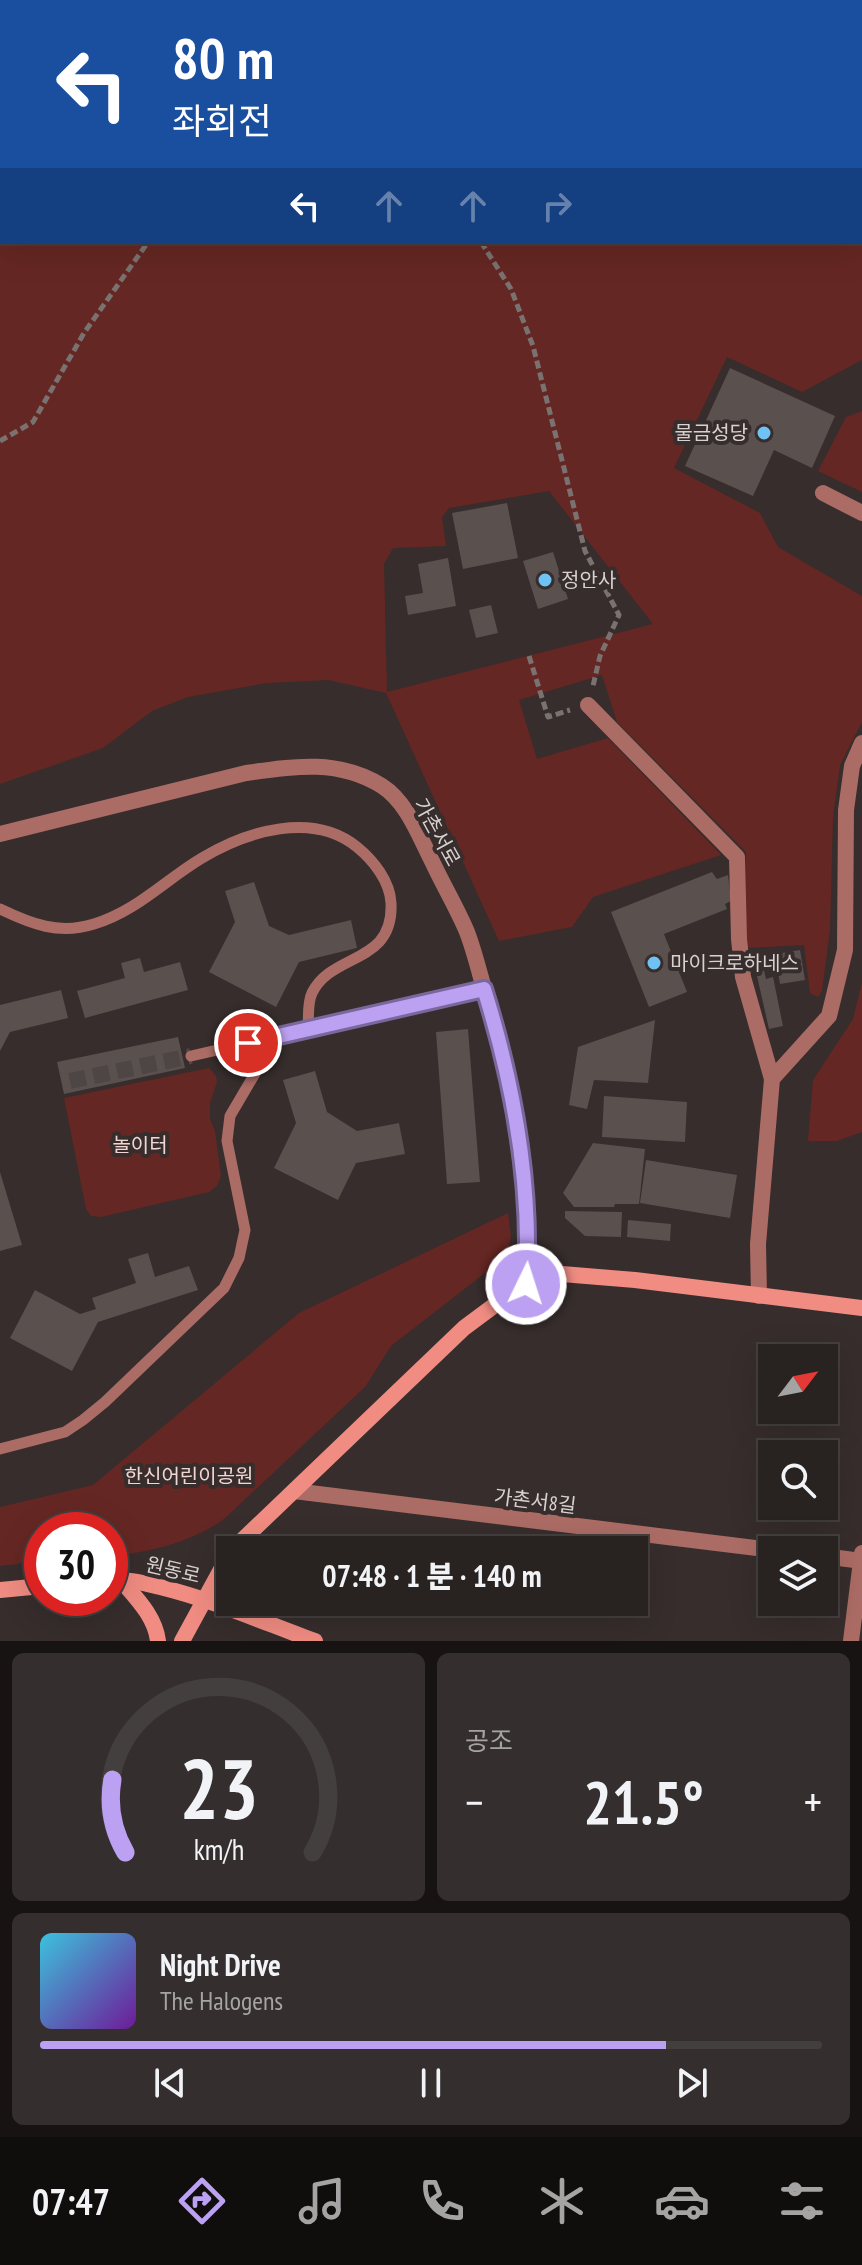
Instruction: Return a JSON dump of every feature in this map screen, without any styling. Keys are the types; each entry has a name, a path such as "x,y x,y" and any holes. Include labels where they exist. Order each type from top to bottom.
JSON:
{"street":[{"path":"823,493 862,513"},
{"path":"588,705 737,857 743,977 772,1079 758,1244 759,1296"},
{"path":"772,1079 829,1016 845,950 846,810 852,766 862,743"},
{"name":"가촌서로","path":"0,834 246,773 312,765 340,768 384,788 404,809 467,933 504,1055 517,1116 529,1240 526,1284"},
{"path":"247,1536 464,1328 526,1284 552,1274 635,1280 862,1308"},
{"name":"가촌서8길","path":"294,1491 758,1548"},
{"path":"851,1641 862,1553"},
{"path":"838,1558 862,1561"},
{"path":"182,1641 216,1579"},
{"name":"원동로","path":"128,1583 206,1598 315,1641"},
{"path":"0,1590 24,1588"},
{"path":"128,1592 144,1607 157,1629 158,1641"}],"lane":[{"path":"0,909 36,925 56,929 94,924 122,914 201,858 227,845 279,829 309,827 344,836 375,866 388,889 390,915 377,946 327,975 318,984 310,998 308,1029"},
{"path":"191,1056 484,989"},
{"path":"0,1449 65,1432 83,1420 224,1288 239,1258 245,1230 227,1141 230,1116 277,1036"}],"path":[{"path":"0,441 33,422 84,333 147,244"},
{"path":"482,244 511,289 533,346 585,551 619,615 600,656 588,705 548,717 529,656"}],"green space":[{"path":"0,244 862,244 862,360 802,392 727,357 674,468 760,513 778,547 862,596 862,722 840,765 833,817 830,930 822,991 818,997 810,993 804,945 745,948 746,852 617,722 602,675 519,700 537,759 608,738 721,855 593,897 572,927 499,941 386,693 328,680 267,683 188,697 152,711 103,748 0,784","holes":["549,491 653,624 387,692 384,564 393,548 446,546 442,517 449,508"]},
{"path":"862,411 862,492 818,471 846,417"},
{"path":"862,982 862,1132 837,1141 808,1141 813,1080 853,1019"},
{"name":"놀이터","path":"209,1068 217,1082 210,1103 210,1119 215,1131 221,1176 217,1186 209,1192 101,1217 91,1216 86,1209 64,1098"},
{"name":"한신어린이공원","path":"508,1213 511,1237 507,1256 391,1346 365,1387 223,1520 197,1535 170,1545 128,1554 128,1512 24,1512 24,1562 0,1566 0,1507 93,1485 299,1313"}],"building":[{"name":"물금성당","path":"730,368 835,416 812,468 774,450 753,496 685,466"},
{"path":"507,503 518,558 463,569 452,513"},
{"name":"정안사","path":"553,552 568,599 538,609 523,561"},
{"path":"448,558 456,606 408,615 405,596 423,593 418,564"},
{"path":"491,605 498,633 476,638 469,610"},
{"name":"마이크로하네스","path":"712,872 717,879 728,875 731,901 725,904 727,909 664,934 687,992 649,1007 611,912"},
{"path":"254,882 269,926 289,935 351,920 357,948 299,962 276,1007 209,972 235,922 225,891"},
{"path":"800,950 805,980 780,984 775,954"},
{"path":"760,952 766,979 773,977 783,1026 769,1029 752,954"},
{"path":"140,958 144,972 180,962 188,990 85,1018 77,991 125,978 121,963"},
{"path":"61,990 68,1018 10,1032 0,1051 0,1005"},
{"path":"655,1020 648,1083 594,1080 587,1109 569,1105 578,1047"},
{"path":"468,1029 480,1182 447,1184 436,1032"},
{"path":"178,1037 185,1068 64,1094 57,1062"},
{"path":"315,1071 327,1112 357,1131 399,1123 405,1154 356,1163 338,1200 274,1168 296,1123 283,1080"},
{"path":"604,1096 687,1102 685,1142 602,1137"},
{"path":"593,1143 645,1149 639,1204 574,1207 563,1193"},
{"path":"646,1160 737,1175 730,1218 640,1203"},
{"path":"0,1172 22,1245 0,1251"},
{"path":"565,1211 622,1212 621,1237 585,1236 565,1218"},
{"path":"628,1220 671,1224 670,1241 627,1237"},
{"path":"148,1253 155,1277 189,1266 198,1290 98,1322 72,1371 10,1338 35,1290 80,1314 96,1309 92,1298 136,1283 128,1259"}],"tunnel":[{"path":"70,1081 191,1056"}],"place":[{"name":"물금성당","path":"764,433"},
{"name":"정안사","path":"545,580"},
{"name":"마이크로하네스","path":"654,963"}],"route":[{"path":"248,1043 484,989 504,1055 517,1116 529,1240 526,1284"}]}
